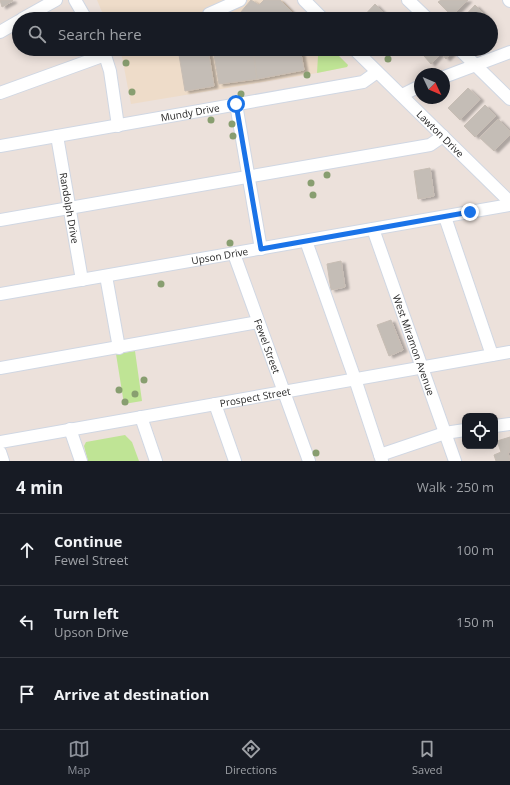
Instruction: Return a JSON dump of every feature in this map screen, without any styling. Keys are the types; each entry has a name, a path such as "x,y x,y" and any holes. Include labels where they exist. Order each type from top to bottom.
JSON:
{"street":[{"path":"35,12 56,0"},
{"path":"75,0 82,12"},
{"path":"214,12 240,0"},
{"path":"304,0 316,12"},
{"path":"408,0 421,12"},
{"path":"0,32 12,25"},
{"path":"450,75 510,52"},
{"path":"0,93 94,56"},
{"path":"105,56 110,70 118,126"},
{"name":"Lawton Drive","path":"361,56 510,202"},
{"path":"466,56 510,100"},
{"name":"Mundy Drive","path":"0,146 363,82 377,72"},
{"path":"402,96 414,89"},
{"path":"236,104 261,249"},
{"name":"Randolph Drive","path":"57,136 82,280"},
{"path":"0,220 430,146 442,136"},
{"name":"Upson Drive","path":"0,294 510,205"},
{"path":"445,217 492,356"},
{"name":"West Miramon Avenue","path":"373,230 455,461"},
{"path":"306,241 355,379 381,458 445,434 462,431"},
{"name":"Fewel Street","path":"234,254 309,461"},
{"path":"106,276 119,348"},
{"path":"0,368 258,322"},
{"name":"Prospect Street","path":"0,442 510,352"},
{"path":"215,404 235,461"},
{"path":"141,417 156,461"},
{"path":"498,426 510,424"},
{"path":"70,429 81,461"},
{"path":"0,452 3,461"}],"shaded area":[{"path":"97,0 282,0 294,12 102,12"},
{"path":"339,56 348,65 347,67 317,73 131,104 122,57"}],"green space":[{"path":"318,56 339,56 348,65 347,67 317,73"},
{"path":"135,351 142,401 124,404 116,354"},
{"path":"125,435 132,442 139,461 88,461 84,446 86,442"}],"building":[{"path":"0,0 12,0 13,1 2,7"},
{"path":"251,0 259,5 264,0 280,0 292,12 241,12"},
{"path":"441,0 468,0 456,12 448,12 438,2"},
{"path":"375,4 383,12 368,12"},
{"path":"475,5 482,12 468,12"},
{"path":"179,56 209,56 214,86 185,91"},
{"path":"214,56 254,56 257,79 219,84"},
{"path":"254,56 301,56 304,70 257,79"},
{"path":"424,56 438,56 431,64"},
{"path":"468,88 480,99 460,120 448,108"},
{"path":"485,105 496,116 475,137 464,126"},
{"path":"498,119 510,131 510,135 494,151 480,138"},
{"path":"430,168 434,196 418,199 414,171"},
{"path":"341,261 345,287 331,290 327,264"},
{"path":"391,320 403,350 389,356 377,325"},
{"path":"510,437 510,452 508,453 510,461 496,461 494,455 501,452 498,441"}],"route":[{"path":"236,104 261,249 470,212"}]}
